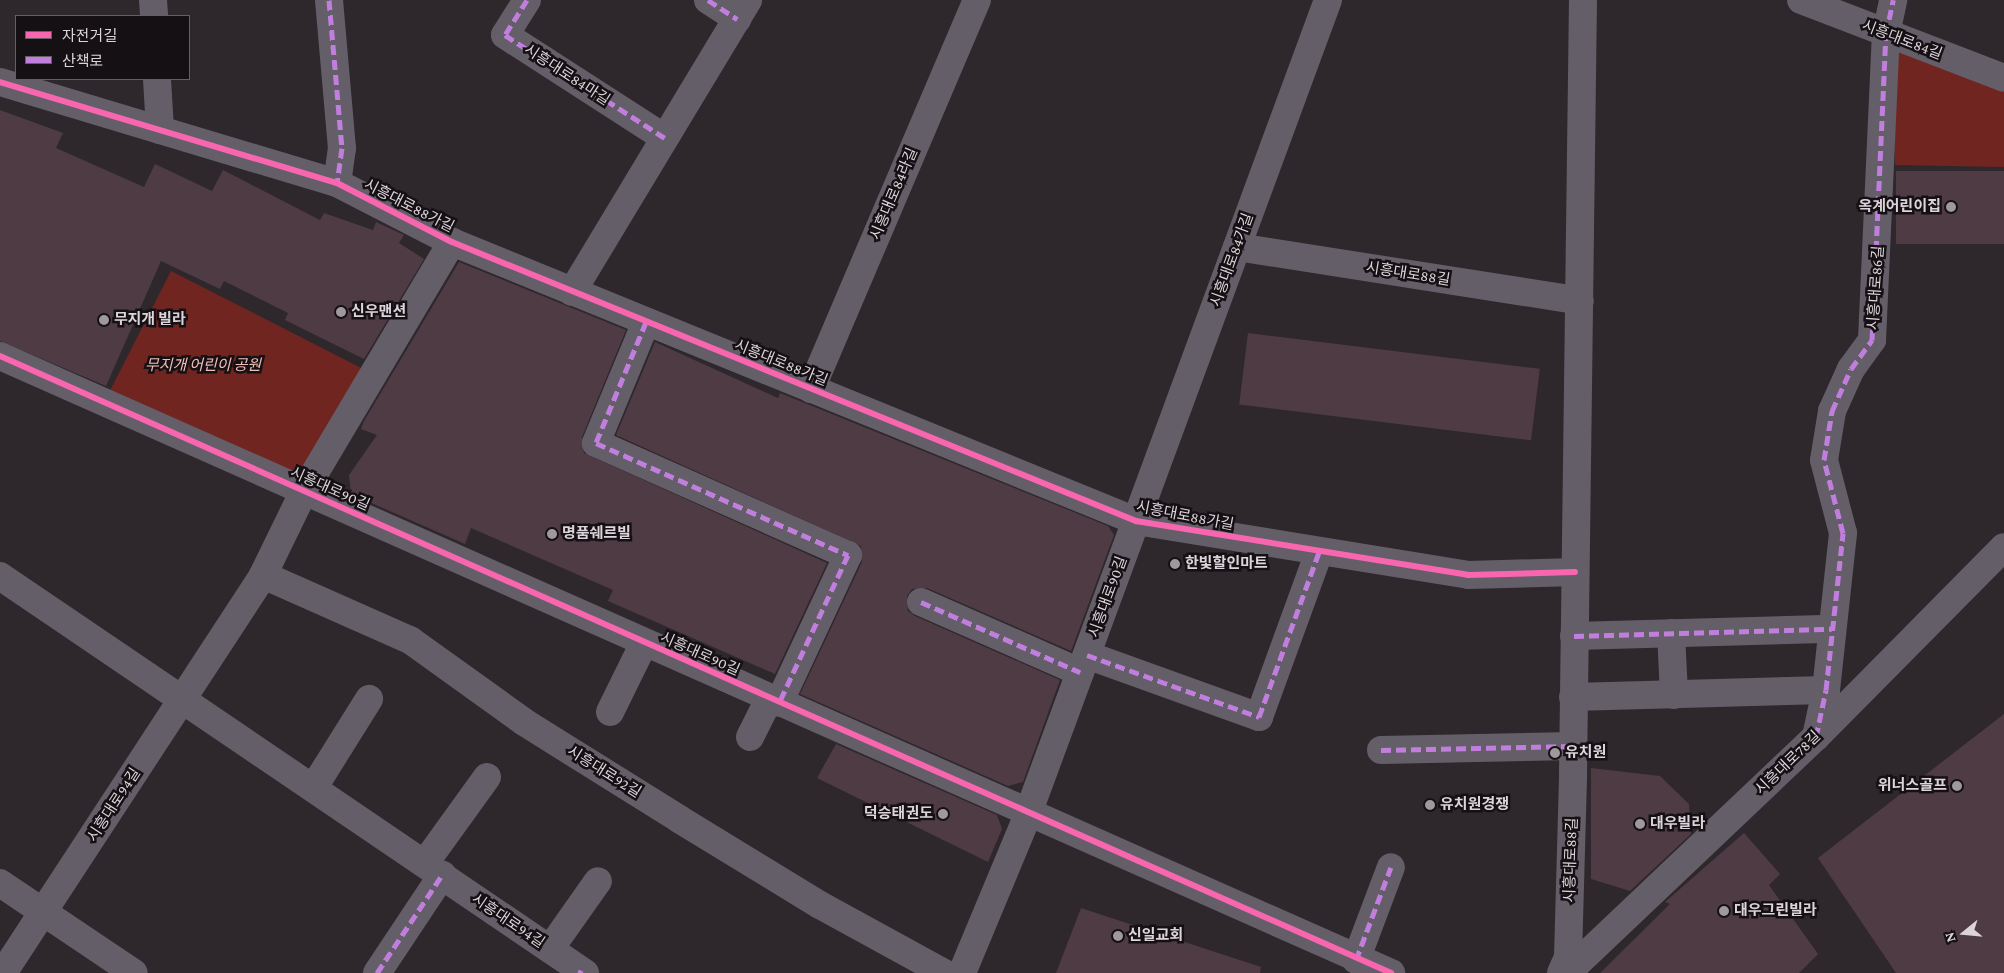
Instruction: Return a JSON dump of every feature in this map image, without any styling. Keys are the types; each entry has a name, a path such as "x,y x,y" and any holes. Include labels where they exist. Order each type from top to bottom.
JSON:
{"street":[{"path":"153,0 154,15"},
{"path":"329,0 342,148 337,183"},
{"name":"시흥대로84마길","path":"527,0 505,35 665,138"},
{"path":"572,292 743,10 708,0"},
{"name":"시흥대로84라길","path":"811,389 977,0"},
{"name":"시흥대로84가길","path":"1136,521 1328,0"},
{"name":"시흥대로88길","path":"1561,973 1568,957 1580,301 1583,0"},
{"name":"시흥대로84길","path":"1801,0 2004,78"},
{"name":"시흥대로86길","path":"1816,737 1826,690 1843,533 1824,460 1832,411 1851,369 1872,340 1886,34 1893,0"},
{"path":"157,80 160,130"},
{"name":"시흥대로88가길","path":"0,82 337,183 452,242 1136,521 1468,575 1575,572"},
{"name":"시흥대로90길","path":"184,698 263,575 304,491 452,242"},
{"name":"시흥대로88길","path":"1237,247 1580,301"},
{"path":"646,322 596,443 848,555 774,701 750,737"},
{"name":"시흥대로90길","path":"0,356 1356,960 1391,973"},
{"name":"시흥대로90길","path":"962,973 1028,814 1136,521"},
{"name":"시흥대로78길","path":"1566,973 1816,737 2004,548"},
{"path":"921,602 1083,664 1259,717 1319,552"},
{"name":"시흥대로92길","path":"263,575 410,640 524,722 679,819 820,906 944,973"},
{"name":"시흥대로94길","path":"0,576 184,698 582,972"},
{"path":"1574,636 1832,629"},
{"path":"1671,633 1674,694"},
{"name":"시흥대로90길","path":"610,712 644,643"},
{"path":"1573,697 1826,690"},
{"name":"시흥대로94길","path":"3,973 184,698"},
{"path":"314,787 369,699"},
{"path":"1381,750 1572,746"},
{"path":"377,973 433,869 487,777"},
{"path":"1356,960 1390,867"},
{"name":"시흥대로94길","path":"550,949 598,881"},
{"path":"0,883 134,973"}],"green space":[{"path":"1892,46 2004,92 2004,167 1895,165"},
{"name":"무지개 어린이 공원","path":"171,271 362,368 297,495 107,398"}],"building":[{"path":"0,110 63,133 56,148 144,187 155,164 212,191 223,170 320,220 324,213 373,230 376,222 404,235 399,243 424,259 364,359 285,320 288,313 224,281 220,289 161,261 106,386 0,341"},
{"name":"옥계어린이집","path":"1896,171 2004,171 2004,244 1896,244"},
{"path":"459,262 626,330 582,437 584,453 827,563 775,674 608,601 613,590 471,528 465,544 351,494 349,475 377,435 361,429 364,421"},
{"path":"1248,333 1540,369 1531,440 1239,404"},
{"path":"655,342 778,398 780,393 1108,526 1114,535 1071,651 927,588 912,589 907,596 908,611 915,616 1060,680 1023,782 1008,786 800,694 862,562 861,546 616,435"},
{"name":"위너스골프","path":"2004,714 2004,973 1896,973 1818,858"},
{"name":"덕승태권도","path":"836,744 997,815 1002,829 988,862 817,778"},
{"name":"대우빌라","path":"1591,768 1660,776 1689,804 1691,834 1630,891 1591,879"},
{"name":"대우그린빌라","path":"1744,833 1780,874 1769,885 1818,954 1799,973 1600,973 1670,904 1665,902"},
{"name":"신일교회","path":"1081,908 1261,967 1260,973 1056,973"}],"marked path":[{"path":"329,0 342,148 337,183"},
{"path":"527,0 505,35 665,138"},
{"path":"708,0 737,19"},
{"path":"1816,737 1826,690 1843,533 1824,460 1832,411 1851,369 1872,340 1886,34 1893,0"},
{"path":"646,322 596,443 848,555 779,703"},
{"path":"1087,655 1259,717 1319,552"},
{"path":"921,602 1080,672"},
{"path":"1574,636 1832,629"},
{"path":"1381,750 1572,746"},
{"path":"1356,960 1391,867"},
{"path":"377,973 442,875"}],"cycle path":[{"path":"0,82 337,183 452,242 1136,521 1468,575 1575,572"},
{"path":"0,356 1391,973"}],"place":[{"name":"옥계어린이집","path":"1951,207"},
{"name":"신우맨션","path":"341,312"},
{"name":"무지개 빌라","path":"104,320"},
{"name":"명품쉐르빌","path":"552,534"},
{"name":"한빛할인마트","path":"1175,564"},
{"name":"유치원","path":"1555,753"},
{"name":"위너스골프","path":"1957,786"},
{"name":"유치원경쟁","path":"1430,805"},
{"name":"덕승태권도","path":"943,814"},
{"name":"대우빌라","path":"1640,824"},
{"name":"대우그린빌라","path":"1724,911"},
{"name":"신일교회","path":"1118,936"}]}
